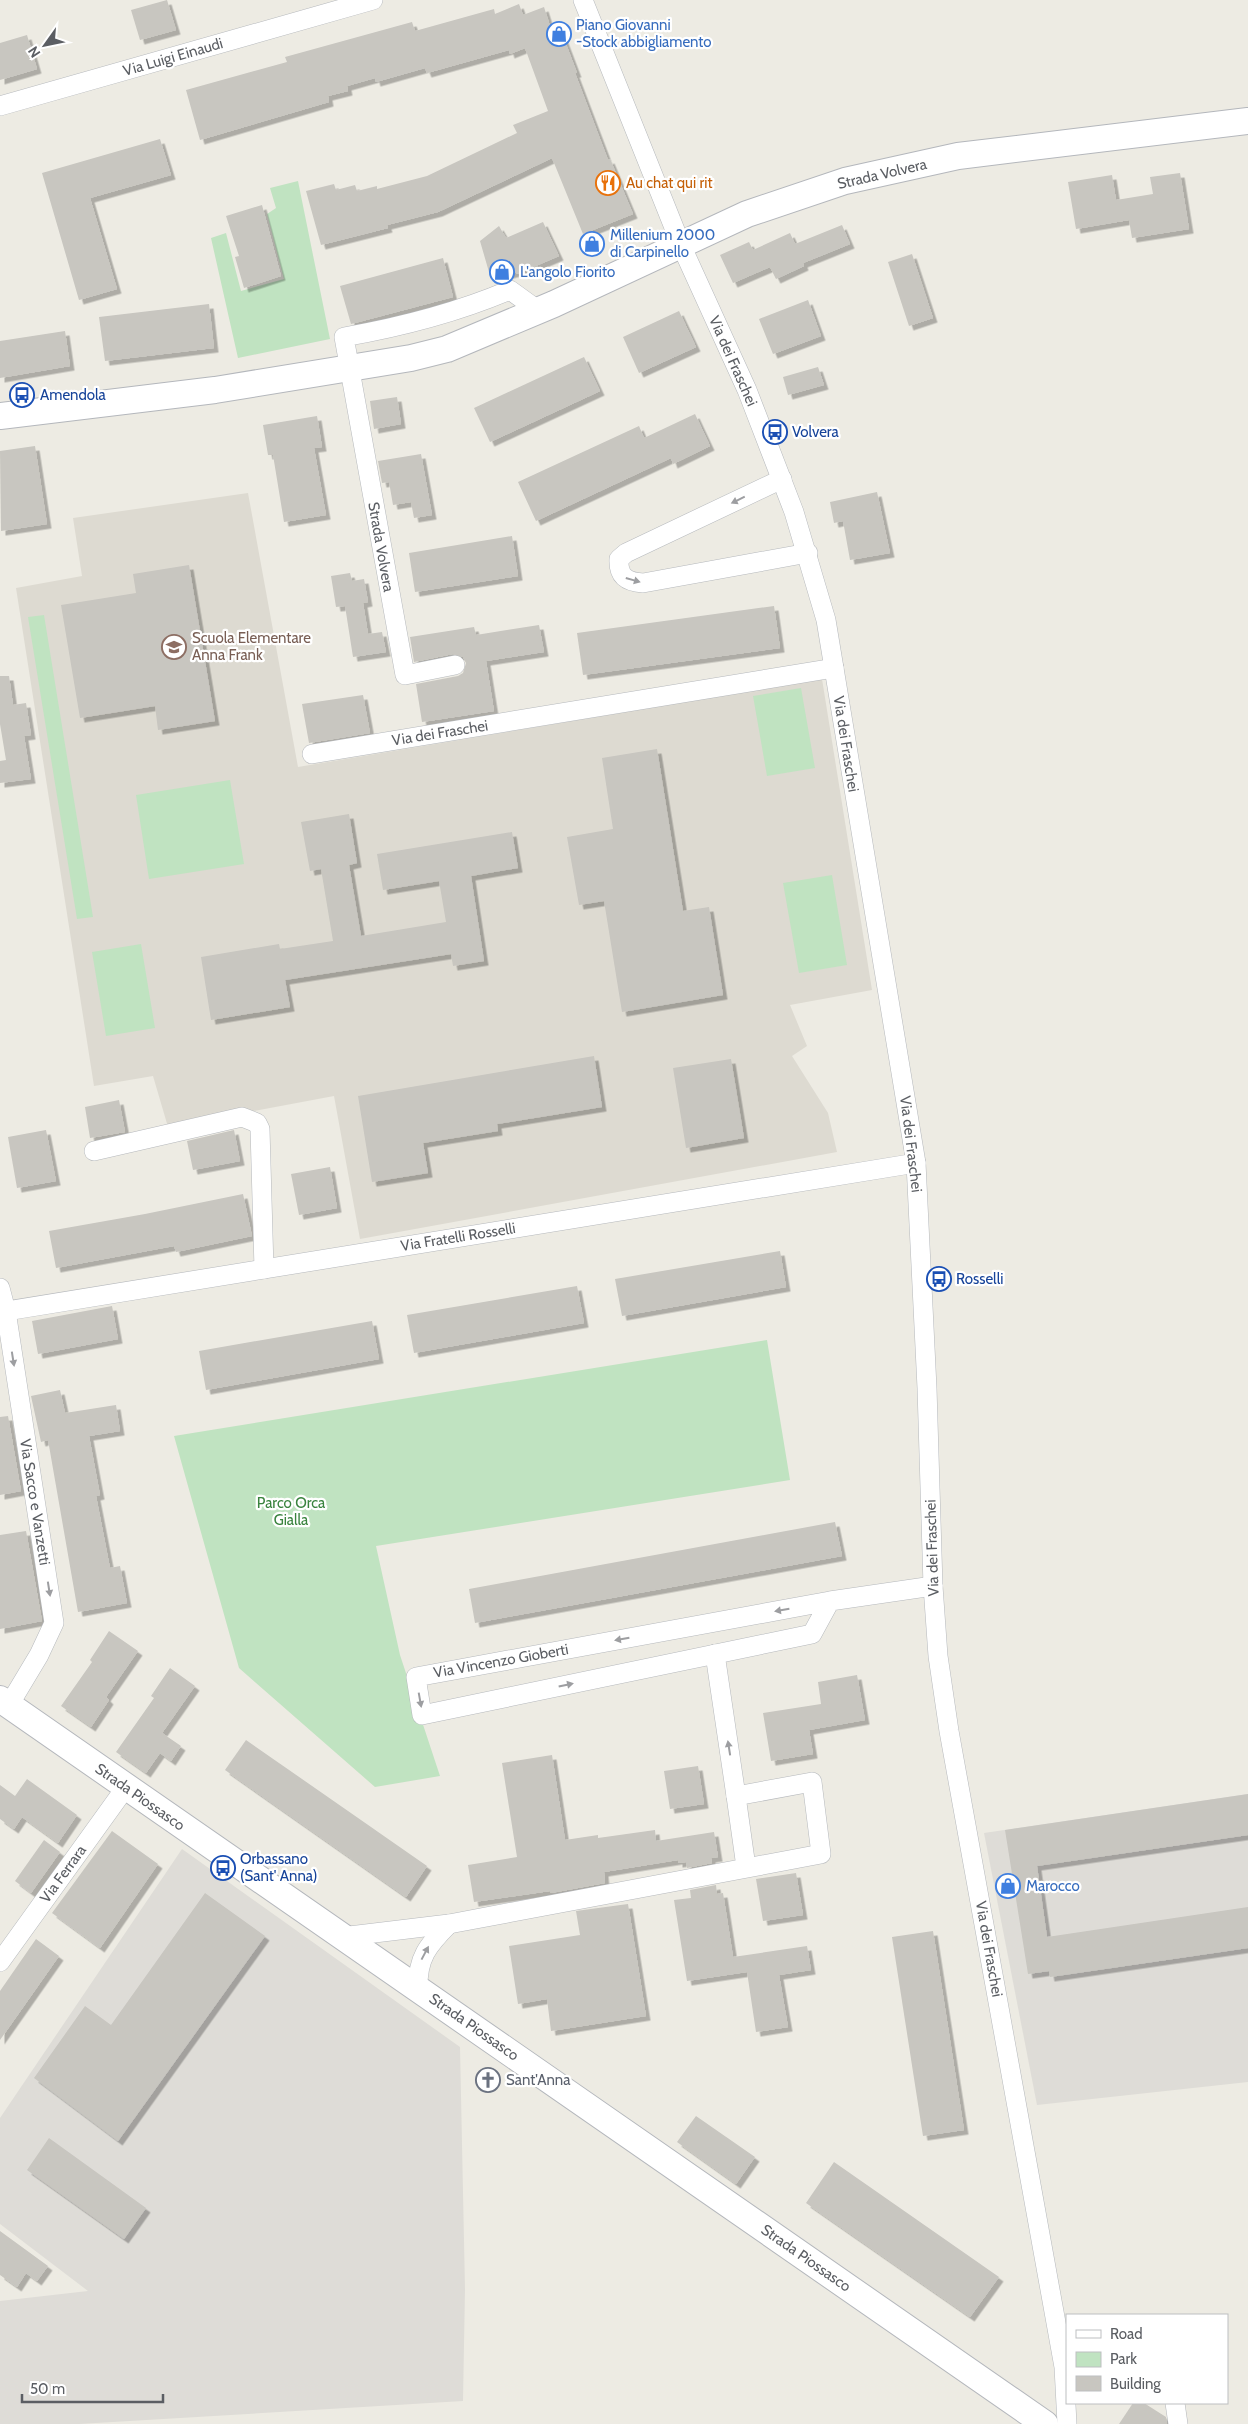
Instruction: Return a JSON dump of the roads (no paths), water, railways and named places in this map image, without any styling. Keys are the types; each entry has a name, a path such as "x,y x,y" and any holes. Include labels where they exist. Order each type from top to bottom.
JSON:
{"street":[{"name":"Via Luigi Einaudi","path":"0,106 346,4 373,0"},
{"name":"Via dei Fraschei","path":"583,0 681,244 747,390 782,479 808,553 826,620 916,1163 927,1388 933,1586 938,1656 949,1731 1064,2367 1067,2424"},
{"name":"Strada Volvera","path":"0,416 215,390 411,358 447,349 538,311 747,214 845,181 949,158 1248,121"},
{"name":"Strada Volvera","path":"455,665 404,675 344,337 468,308 510,290 538,311"},
{"path":"782,479 626,553 619,559 618,568 623,577 630,582 643,583 808,553"},
{"name":"Via dei Fraschei","path":"312,754 834,668"},
{"path":"94,1151 242,1117 257,1123 260,1129 264,1269"},
{"name":"Via Fratelli Rosselli","path":"3,1312 916,1163"},
{"name":"Via Sacco e Vanzetti","path":"0,1288 54,1623 39,1655 4,1702"},
{"name":"Via Vincenzo Gioberti","path":"830,1601 812,1634 422,1715 416,1677 830,1601 933,1586"},
{"path":"715,1654 746,1867"},
{"name":"Strada Piossasco","path":"4,1702 1045,2424"},
{"path":"341,1937 449,1924 821,1854 812,1782 736,1796"},
{"name":"Via Ferrara","path":"0,1962 126,1787"},
{"path":"418,1989 418,1974 422,1958 432,1941 449,1924"},
{"path":"1175,2404 1178,2424"}],"place":[{"name":"Piano Giovanni -Stock abbigliamento","path":"559,34"},
{"name":"Au chat qui rit","path":"608,183"},
{"name":"Millenium 2000 di Carpinello","path":"592,244"},
{"name":"L'angolo Fiorito","path":"502,272"},
{"name":"Amendola","path":"22,395"},
{"name":"Volvera","path":"775,432"},
{"name":"Scuola Elementare Anna Frank","path":"174,647"},
{"name":"Rosselli","path":"939,1279"},
{"name":"Orbassano (Sant' Anna)","path":"223,1868"},
{"name":"Marocco","path":"1008,1886"},
{"name":"Sant'Anna","path":"488,2080"}],"park label":[{"name":"Parco Orca Gialla","path":"291,1512"}]}
